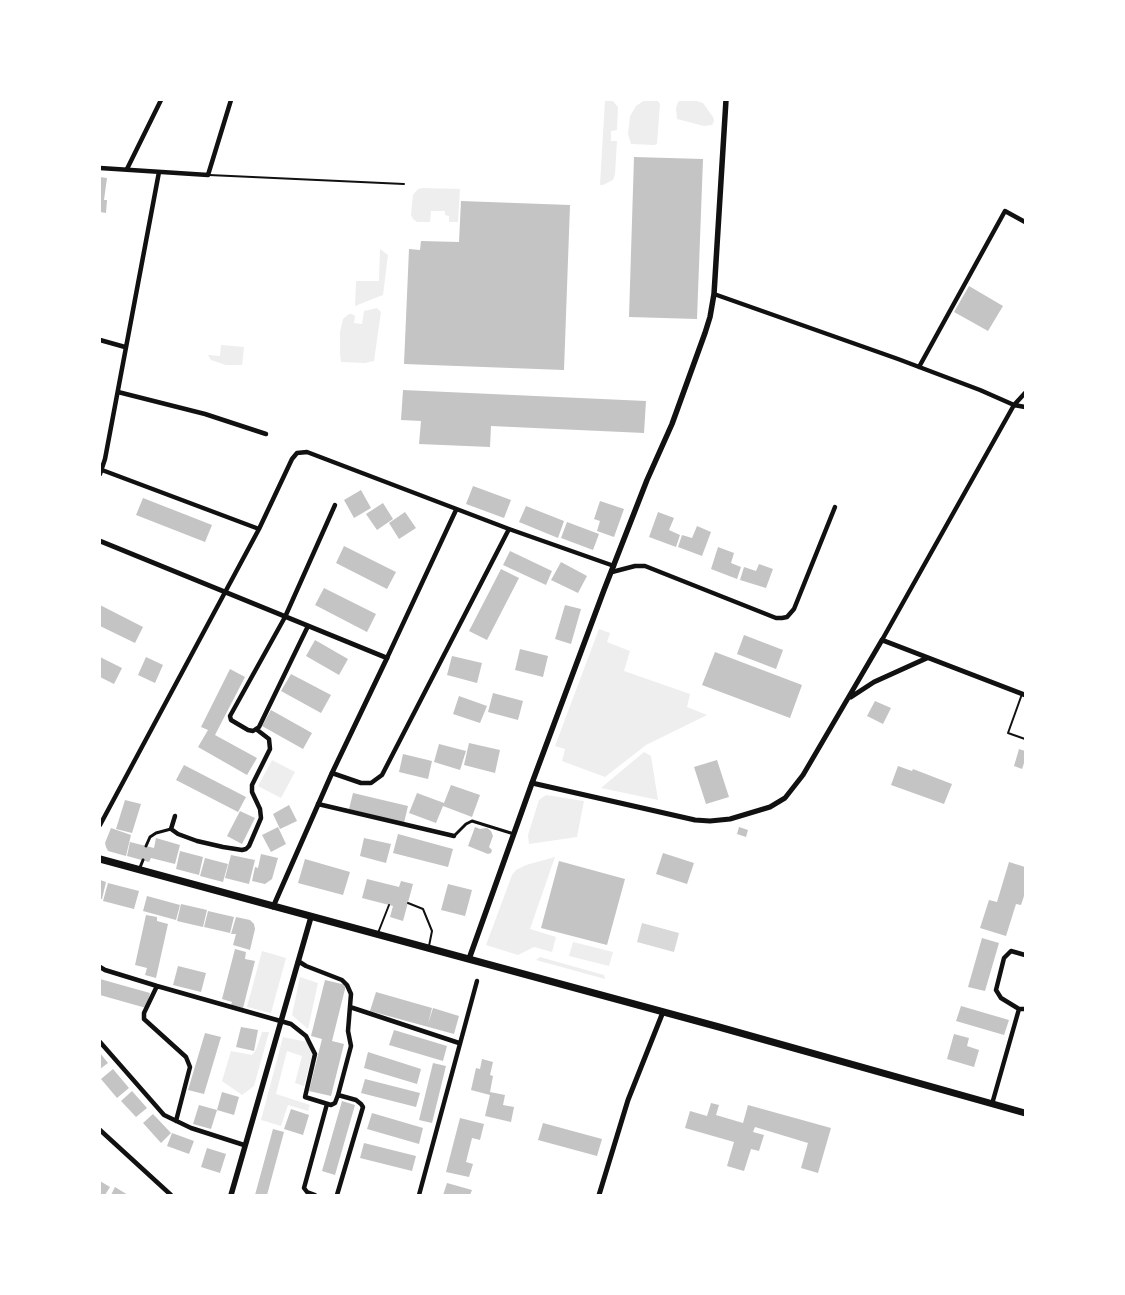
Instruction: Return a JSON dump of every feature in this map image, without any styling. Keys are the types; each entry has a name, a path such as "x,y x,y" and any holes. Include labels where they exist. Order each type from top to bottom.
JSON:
{"main road":[{"path":"469,959 532,783 647,480 672,424 705,333 714,294 726,100"},
{"path":"100,859 663,1012 1025,1113"},
{"path":"230,1195 311,917"}],"street":[{"path":"128,169 161,100"},
{"path":"100,168 208,175 231,100"},
{"path":"159,172 118,392 101,472 259,529"},
{"path":"919,367 1006,211 1025,222"},
{"path":"714,294 919,367 1014,405 1025,407"},
{"path":"100,340 126,347"},
{"path":"118,392 205,414 266,434"},
{"path":"532,783 695,820 722,820 750,814 777,804 791,791 808,768 1014,405 1025,393"},
{"path":"100,825 259,529 294,455 303,451 456,510 614,566"},
{"path":"308,626 259,726 253,731 248,730 231,720 230,716 285,617 335,505"},
{"path":"612,572 635,566 645,566 776,618 782,618 794,609 835,507"},
{"path":"273,907 332,773 456,510"},
{"path":"332,773 361,783 371,783 382,776 509,529"},
{"path":"100,541 387,658"},
{"path":"882,640 1024,694"},
{"path":"848,699 874,682 928,657"},
{"path":"146,846 150,837 156,833 171,829 197,841 242,850 249,846 261,818 260,809 252,792 252,785 270,749 269,739 256,729"},
{"path":"318,804 454,836 466,824 472,821 515,834"},
{"path":"171,829 175,816"},
{"path":"139,870 143,860"},
{"path":"1025,955 1011,951 1004,958 996,990 1001,998 1019,1009 1025,1009"},
{"path":"100,967 157,986 282,1020 300,1030 310,1042 315,1054 305,1097 330,1105 335,1103 338,1095 351,1046 348,1031 351,994 347,985 342,980 298,961"},
{"path":"419,1195 477,981"},
{"path":"157,986 144,1013 144,1019 186,1057 190,1067 176,1121"},
{"path":"350,1007 459,1043"},
{"path":"992,1104 1019,1009"},
{"path":"598,1195 628,1100 663,1012"},
{"path":"100,1042 158,1110 191,1128 244,1145"},
{"path":"337,1195 363,1107 356,1100 338,1095"},
{"path":"315,1195 307,1192 304,1188 326,1104"},
{"path":"100,1130 171,1195"}],"lane":[{"path":"208,175 404,184"},
{"path":"1024,694 1008,732 1025,739"},
{"path":"408,903 423,910 432,931 428,948"},
{"path":"378,935 389,905"}],"shaded area":[{"path":"605,100 612,100 618,107 617,130 611,131 611,141 617,141 613,180 600,185"},
{"path":"645,100 657,100 660,104 657,144 631,144 628,134 630,116 636,106"},
{"path":"694,100 703,103 713,117 712,125 704,126 677,119 676,108 678,102"},
{"path":"418,189 460,189 458,222 449,222 449,216 445,215 445,211 431,211 430,222 417,222 413,219 411,215 413,195"},
{"path":"380,249 388,255 383,295 355,306 356,281 379,281"},
{"path":"377,308 381,312 374,361 365,363 341,362 340,332 343,319 352,314 355,316 354,323 362,324 364,311"},
{"path":"221,345 244,347 242,365 226,365 211,360 208,355 220,356"},
{"path":"599,629 610,633 607,642 630,651 624,671 690,694 687,707 707,715 646,745 605,777 562,761 565,749 555,746"},
{"path":"644,752 651,756 658,800 601,788"},
{"path":"272,760 295,772 281,798 258,786"},
{"path":"546,795 584,801 577,837 529,844 528,835 539,800"},
{"path":"555,857 530,929 556,937 552,952 534,947 518,955 486,945 512,875 516,870 526,865"},
{"path":"642,923 679,933 674,952 637,942"},
{"path":"573,942 613,952 609,966 569,956"},
{"path":"262,951 286,958 271,1013 247,1007"},
{"path":"540,957 604,975 605,979 536,960"},
{"path":"300,977 318,983 308,1029 292,1015"},
{"path":"262,1032 269,1032 254,1086 242,1095 222,1081 231,1051 252,1055 256,1050"},
{"path":"283,1037 307,1042 313,1051 304,1086 295,1083 302,1056 287,1051 276,1094 310,1105 308,1111 288,1105 281,1126 261,1120"}],"building":[{"path":"634,157 703,159 697,319 629,317"},
{"path":"100,177 107,178 104,200 107,200 106,213 100,212"},
{"path":"461,201 570,205 564,370 404,364 409,249 420,250 421,241 459,242"},
{"path":"969,286 1003,306 988,331 954,312"},
{"path":"403,390 646,401 644,433 491,426 490,447 419,444 421,421 401,420"},
{"path":"473,486 511,500 504,518 466,504"},
{"path":"361,490 371,508 354,518 344,500"},
{"path":"143,498 212,525 205,542 136,515"},
{"path":"600,501 624,509 614,537 597,531 600,521 594,519"},
{"path":"383,503 393,519 377,530 366,514"},
{"path":"526,506 564,521 558,538 519,522"},
{"path":"405,512 416,528 399,539 389,523"},
{"path":"658,512 674,518 669,530 680,535 676,547 649,537"},
{"path":"567,522 599,534 593,550 561,538"},
{"path":"697,526 711,532 702,556 678,547 682,535 692,538"},
{"path":"344,546 396,572 387,589 336,563"},
{"path":"718,547 734,553 731,563 741,567 737,579 711,569"},
{"path":"510,551 552,571 546,585 503,565"},
{"path":"561,562 587,576 578,593 551,580"},
{"path":"759,564 773,569 766,588 740,580 744,567 756,571"},
{"path":"501,569 519,578 487,640 469,631"},
{"path":"324,588 376,614 367,632 315,605"},
{"path":"100,605 143,627 135,643 100,626"},
{"path":"565,605 581,609 571,644 555,639"},
{"path":"744,635 783,650 776,669 737,654"},
{"path":"315,640 348,659 339,675 306,656"},
{"path":"520,649 548,656 543,677 515,670"},
{"path":"715,652 802,685 790,718 702,685"},
{"path":"452,656 482,663 477,683 447,675"},
{"path":"100,657 122,668 114,684 100,677"},
{"path":"146,657 163,665 155,683 138,675"},
{"path":"230,669 245,677 215,735 257,758 247,775 198,747 208,730 201,727"},
{"path":"291,674 331,695 321,713 281,691"},
{"path":"493,693 523,701 518,720 488,712"},
{"path":"459,696 487,706 480,723 453,714"},
{"path":"875,701 891,708 883,724 867,716"},
{"path":"271,710 312,733 303,749 262,726"},
{"path":"469,743 500,750 495,773 464,765"},
{"path":"439,744 466,751 460,770 434,762"},
{"path":"1019,749 1025,751 1022,769 1014,766"},
{"path":"403,754 432,761 428,779 399,772"},
{"path":"717,760 729,797 706,804 694,767"},
{"path":"184,765 246,797 238,812 176,780"},
{"path":"898,766 912,771 913,769 952,784 944,804 891,785"},
{"path":"451,785 480,795 472,817 443,806 436,823 409,813 417,793 444,803"},
{"path":"353,793 408,806 404,823 349,809"},
{"path":"125,800 141,804 132,833 116,829"},
{"path":"289,805 297,821 280,829 273,814"},
{"path":"240,811 255,818 242,844 227,836"},
{"path":"278,827 286,844 271,852 262,835"},
{"path":"475,827 480,829 487,828 491,831 493,836 489,847 492,850 491,853 488,854 468,846"},
{"path":"739,827 748,830 746,837 737,834"},
{"path":"111,828 131,835 126,856 108,851 105,843"},
{"path":"398,834 453,849 448,867 393,853"},
{"path":"156,838 180,845 175,864 151,858 149,862 127,856 130,842 154,848"},
{"path":"364,838 391,844 386,863 360,856"},
{"path":"180,851 203,857 199,875 176,869"},
{"path":"663,853 694,863 687,884 656,874"},
{"path":"261,854 278,858 272,879 265,884 252,881 255,867 258,868"},
{"path":"231,855 255,860 249,884 225,878"},
{"path":"205,858 228,864 223,882 200,876"},
{"path":"305,859 350,872 343,895 298,883"},
{"path":"559,861 625,879 607,945 541,928"},
{"path":"1009,862 1025,867 1025,893 1021,905 1016,904 1006,936 980,928 989,900 997,902"},
{"path":"367,879 399,887 401,881 413,884 403,921 390,917 393,906 362,898"},
{"path":"100,880 106,882 102,899 100,899"},
{"path":"108,883 139,891 134,909 103,901"},
{"path":"448,884 472,890 465,916 441,910"},
{"path":"147,896 180,905 176,920 143,911"},
{"path":"181,904 207,910 203,927 177,921"},
{"path":"208,911 234,917 230,933 204,927"},
{"path":"146,915 157,917 157,921 168,924 156,978 145,975 147,968 135,965"},
{"path":"236,917 250,920 254,924 255,929 250,950 233,945 236,934 231,934"},
{"path":"982,938 999,943 985,991 968,987"},
{"path":"235,949 246,952 245,959 255,961 243,1008 231,1005 232,1002 222,999"},
{"path":"178,966 206,973 201,992 173,985"},
{"path":"100,979 150,993 146,1008 100,995"},
{"path":"325,980 346,985 332,1041 344,1044 331,1096 309,1091 322,1039 311,1036"},
{"path":"376,992 432,1008 428,1024 433,1008 459,1016 454,1034 370,1011"},
{"path":"961,1006 1009,1020 1004,1035 956,1021"},
{"path":"241,1027 258,1030 254,1051 236,1047"},
{"path":"394,1030 447,1046 443,1061 389,1045"},
{"path":"205,1033 221,1037 204,1094 188,1090"},
{"path":"954,1034 969,1038 967,1046 979,1050 974,1067 947,1059"},
{"path":"368,1052 421,1069 417,1084 364,1068"},
{"path":"100,1053 108,1063 100,1069"},
{"path":"482,1059 493,1062 490,1075 493,1076 490,1092 505,1095 503,1105 514,1107 511,1122 485,1116 490,1095 471,1090 476,1068 480,1069"},
{"path":"433,1063 446,1066 432,1123 419,1120"},
{"path":"113,1069 129,1088 117,1098 101,1079"},
{"path":"365,1079 420,1093 416,1107 361,1093"},
{"path":"132,1091 147,1108 136,1117 121,1101"},
{"path":"222,1092 239,1097 234,1115 217,1110"},
{"path":"342,1101 355,1105 335,1175 322,1171"},
{"path":"711,1103 719,1105 716,1115 743,1123 748,1105 831,1128 818,1173 801,1168 808,1143 755,1127 753,1132 764,1135 759,1151 751,1149 744,1171 727,1166 734,1142 685,1128 690,1111 707,1116"},
{"path":"199,1105 217,1110 211,1129 193,1124"},
{"path":"291,1109 309,1115 303,1135 284,1129"},
{"path":"372,1113 423,1128 419,1144 367,1129"},
{"path":"153,1114 171,1133 161,1143 143,1123"},
{"path":"460,1118 484,1124 480,1140 472,1138 466,1162 473,1164 469,1177 446,1172"},
{"path":"543,1123 602,1139 597,1156 538,1140"},
{"path":"273,1129 284,1132 267,1195 255,1195"},
{"path":"172,1133 194,1141 189,1154 167,1146"},
{"path":"364,1143 416,1156 412,1171 360,1158"},
{"path":"207,1148 226,1154 220,1173 201,1167"},
{"path":"100,1181 110,1187 105,1195 100,1195"},
{"path":"447,1183 472,1190 470,1195 443,1195"},
{"path":"115,1187 128,1195 111,1195"}]}
